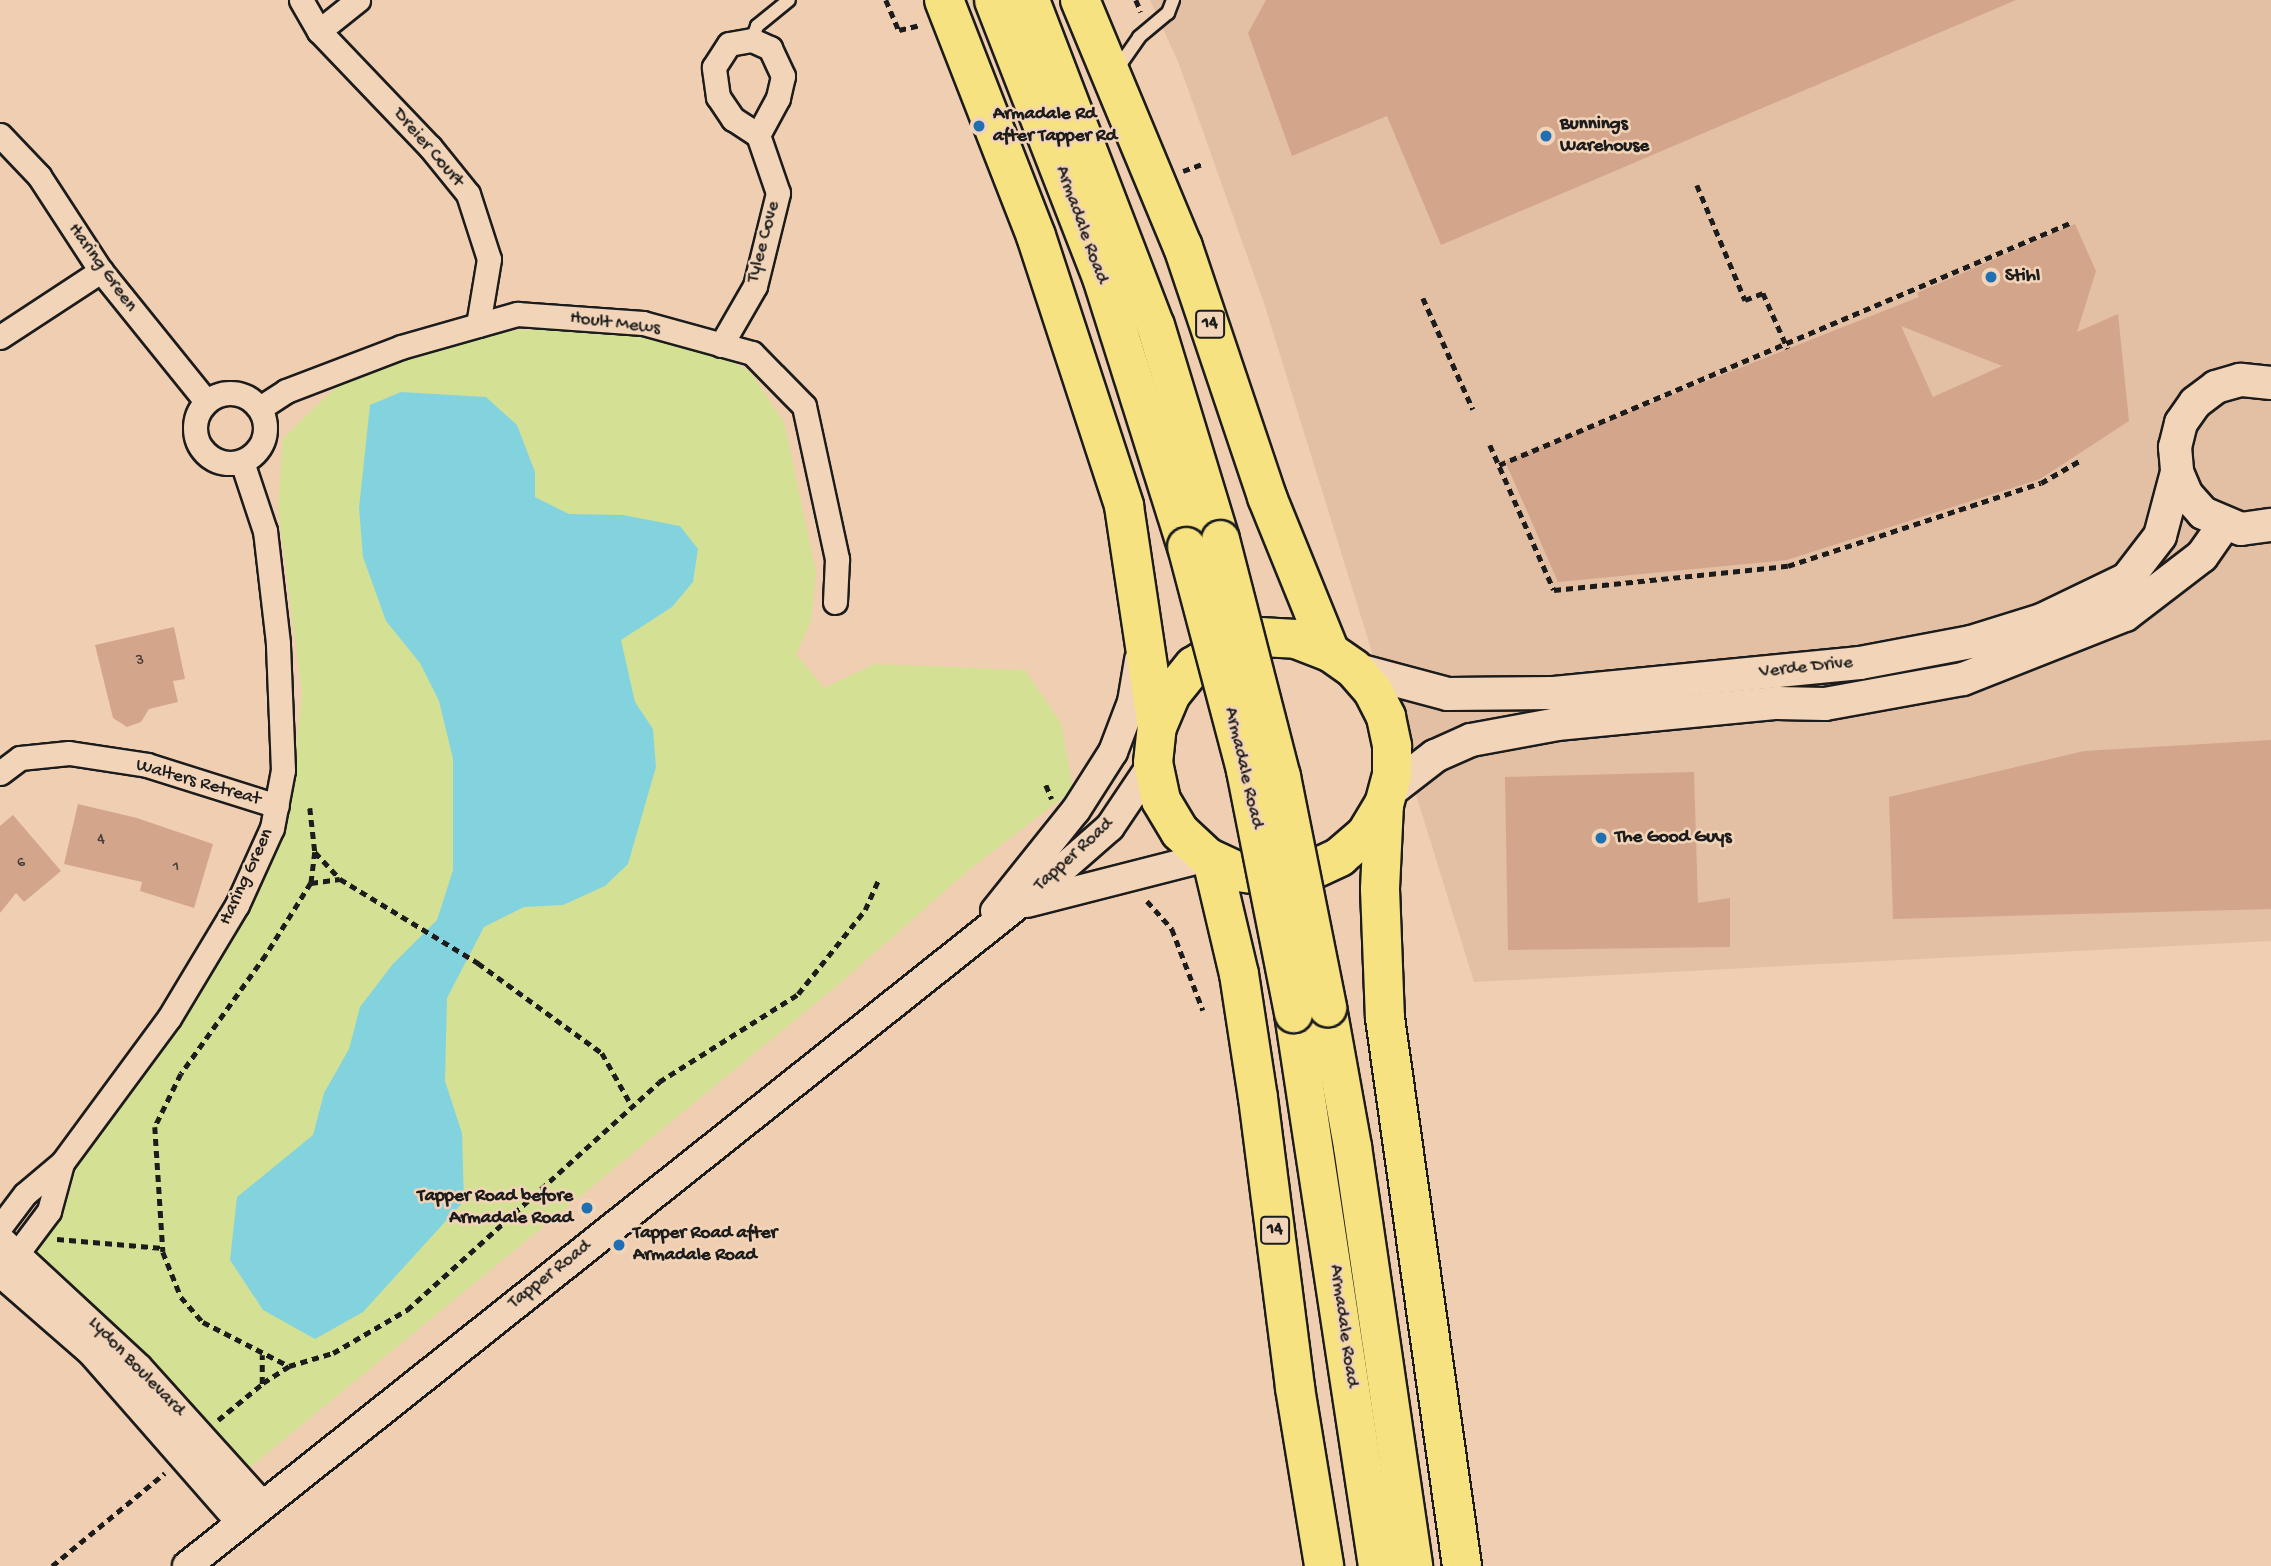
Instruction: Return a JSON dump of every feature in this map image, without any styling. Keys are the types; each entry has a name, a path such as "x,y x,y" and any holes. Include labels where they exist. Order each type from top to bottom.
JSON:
{"highway":[{"name":"14","path":"938,11 1085,374 1124,506 1155,745 1167,811 1180,832 1210,859 1239,872 1273,877 1308,872 1340,857 1366,834 1385,799 1392,746 1386,718 1373,691 1342,660 1267,497 1183,247 1080,0"},
{"path":"1155,745 1171,694 1194,666 1225,647 1260,638 1296,639 1342,660"},
{"path":"1385,799 1380,889 1385,1018 1462,1566"},
{"name":"14","path":"1210,859 1238,974 1258,1098 1295,1388 1324,1566"}],"main road":[{"name":"Armadale Road","path":"993,0 1203,543"},
{"name":"Armadale Road","path":"1030,0 1142,289 1203,543 1245,770 1310,1010 1352,1146 1413,1566"},
{"path":"2271,383 2240,380 2216,387 2195,402 2181,423 2175,447 2177,472 2186,495 2203,513 2224,525 2257,529 2271,525"},
{"name":"Verde Drive","path":"1342,660 1448,694 1555,693 1860,663 1971,642 2042,620 2127,579 2160,536 2177,472"},
{"name":"Verde Drive","path":"1385,799 1435,756 1471,740 1557,724 1777,703 1825,704 1963,679 2125,615 2202,556 2224,525"},
{"name":"Armadale Road","path":"1310,1010 1377,1566"}],"street":[{"name":"Dreier Court","path":"301,0 319,31 430,147 468,194 489,259 478,325"},
{"path":"319,31 358,0"},
{"path":"752,40 770,48 783,76 778,98 758,135 733,119 718,97 714,67 729,44 752,40"},
{"name":"Haring Green","path":"0,135 39,176 101,271 206,401"},
{"name":"Tylee Cove","path":"721,345 755,286 778,193 758,135"},
{"path":"0,337 101,271"},
{"name":"Hoult Mews","path":"261,408 285,391 375,357 517,314 643,323 752,353 804,406 837,559 835,602"},
{"path":"225,392 249,397 261,408 266,431 258,452 242,462 215,461 202,450 194,425 206,401 225,392"},
{"name":"Haring Green","path":"0,1227 25,1194 62,1163 169,1018 237,905 272,828 283,770 278,643 265,531 242,462"},
{"path":"976,936 1033,859 1076,810 1113,752 1132,702 1142,643"},
{"name":"Tapper Road","path":"187,1566 250,1513 1015,907 1110,827 1155,745"},
{"name":"Walters Retreat","path":"0,774 20,758 69,753 147,765 276,806"},
{"name":"Tapper Road","path":"1015,907 1105,880 1210,859"},
{"name":"Haring Green","path":"10,1255 49,1211 62,1163"},
{"name":"Lydon Boulevard","path":"10,1255 120,1367 201,1434 250,1513"},
{"name":"Lydon Boulevard","path":"120,1367 182,1455 250,1513"}],"lane":[{"path":"752,40 757,26 789,0"},
{"path":"1112,78 1125,54 1168,13 1173,0"}],"path":[{"path":"886,0 899,30 938,11"},
{"path":"1697,185 1745,300 1763,292 1786,346"},
{"path":"1499,465 1786,346 2070,223"},
{"path":"1423,298 1473,409"},
{"path":"1490,445 1554,590 1788,566 2041,483 2081,460"},
{"path":"289,1366 262,1355 203,1322 181,1297 163,1248 155,1127 181,1074 266,955 311,883 314,852 310,808"},
{"path":"314,852 340,879 478,963 602,1053 632,1106"},
{"path":"311,883 340,879"},
{"path":"201,1434 262,1384 289,1366 333,1353 407,1310 659,1082 798,995 865,910 879,879"},
{"path":"10,1255 61,1240 163,1248"},
{"path":"262,1355 262,1384"},
{"path":"52,1566 182,1455"}],"shaded area":[{"path":"1150,0 2271,0 2271,941 1474,982 1264,303 1179,64"}],"green space":[{"path":"581,328 697,345 750,371 784,422 816,572 811,621 796,654 824,688 874,664 1025,670 1061,723 1073,790 971,868 839,984 237,1478 17,1243 196,996 286,829 302,694 278,508 283,438 336,387 474,332"}],"water":[{"path":"401,392 486,397 517,425 535,472 535,497 569,514 623,515 680,526 698,549 693,582 672,607 621,640 635,702 653,729 656,767 628,864 605,886 563,905 524,907 484,927 447,998 445,1081 462,1133 464,1201 363,1312 315,1339 263,1310 230,1260 237,1197 313,1135 324,1093 349,1049 360,1007 392,965 437,920 453,870 453,759 439,701 420,663 386,621 363,557 359,508 370,405"}],"building":[{"name":"Bunnings Warehouse","path":"1266,0 2016,0 1441,245 1387,116 1292,156 1248,33"},
{"path":"2075,224 2096,271 2077,332 2118,314 2129,421 2040,479 1787,560 1558,582 1505,461 1919,297 1917,293","holes":["1901,326 2002,366 1933,397"]},
{"path":"174,627 185,679 173,681 178,702 149,709 141,722 127,727 113,718 95,645"},
{"path":"2271,740 2271,909 1893,919 1889,797 2084,751"},
{"name":"The Good Guys","path":"1694,772 1698,903 1730,898 1730,947 1508,950 1505,777"},
{"path":"78,804 137,818 213,844 194,908 140,891 142,882 64,864"},
{"path":"13,815 61,871 24,902 16,893 0,913 0,826"}],"place":[{"name":"Armadale Rd after Tapper Rd","path":"979,126"},
{"name":"Bunnings Warehouse","path":"1546,136"},
{"name":"Stihl","path":"1991,277"},
{"name":"The Good Guys","path":"1601,838"},
{"name":"Tapper Road before Armadale Road","path":"587,1208"},
{"name":"Tapper Road after Armadale Road","path":"619,1245"}]}
